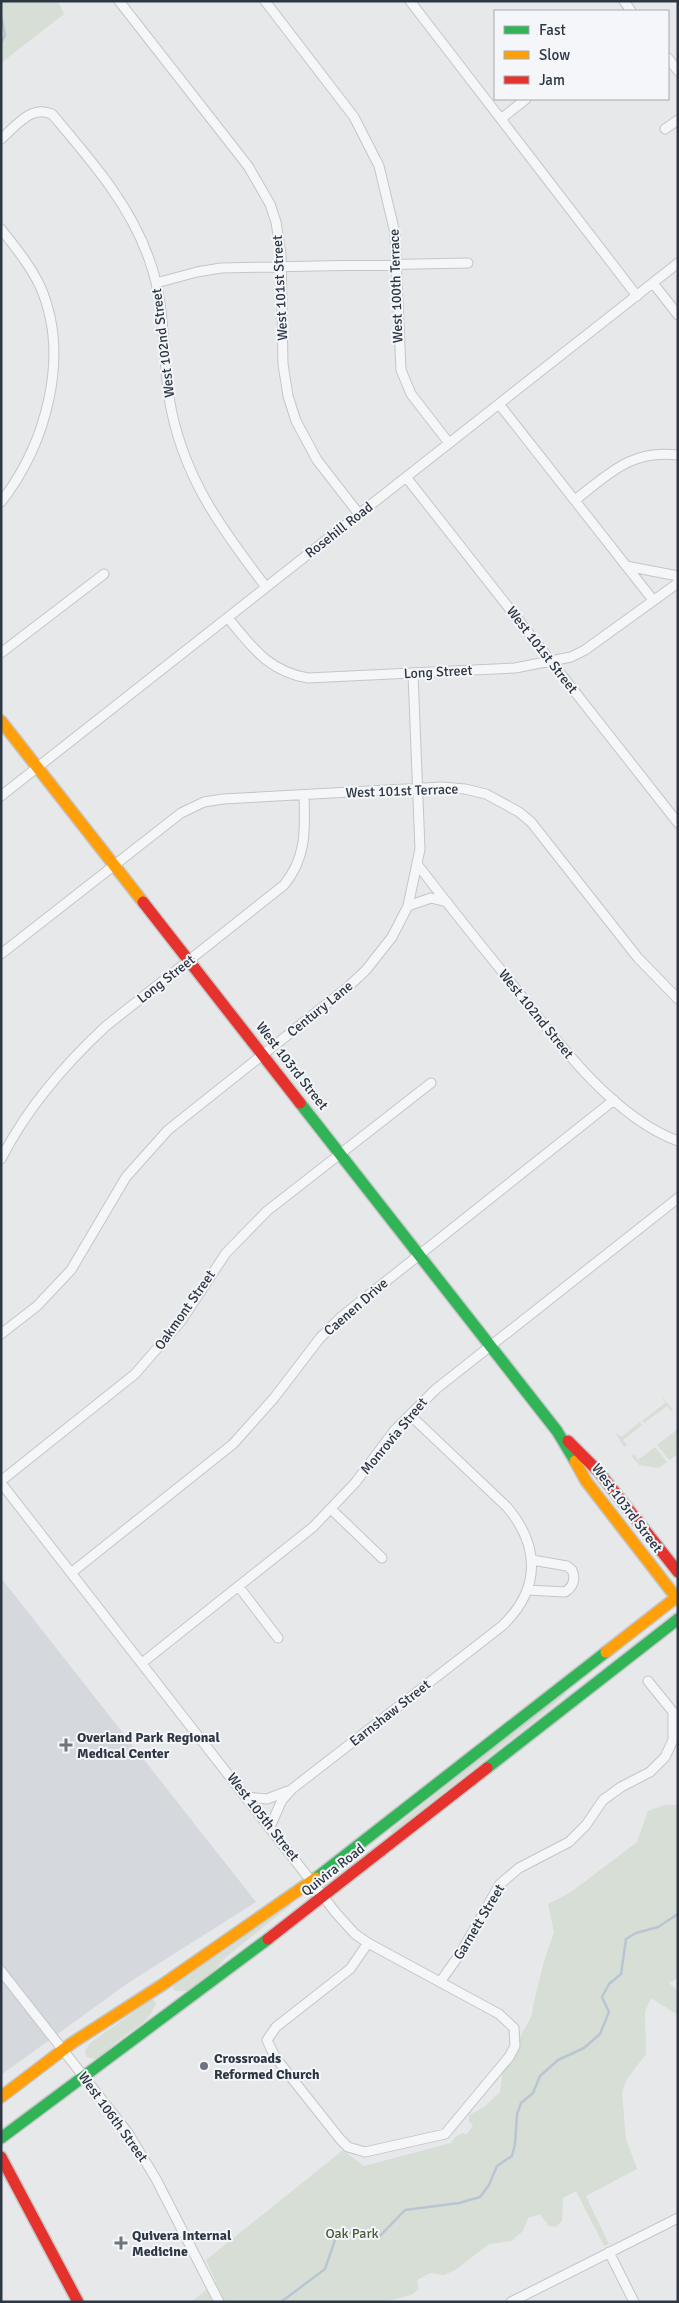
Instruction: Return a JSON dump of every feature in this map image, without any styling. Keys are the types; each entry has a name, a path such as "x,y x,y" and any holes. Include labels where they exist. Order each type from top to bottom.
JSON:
{"main road":[{"name":"West 103rd Street","path":"1,720 558,1431 598,1471 678,1572"},
{"name":"West 103rd Street","path":"558,1431 586,1481 677,1598"},
{"name":"Quivira Road","path":"1,2097 64,2049 162,1985 312,1881 677,1598"},
{"name":"Quivira Road","path":"1,2138 324,1896 678,1619"},
{"path":"1,2157 78,2302"}],"street":[{"name":"West 101st Street","path":"119,1 260,183 276,222 282,267 285,380 296,421 317,460 359,514"},
{"name":"West 100th Terrace","path":"265,1 334,90 366,137 379,166 392,213 397,265 401,370 411,394 449,443"},
{"path":"412,2 637,296"},
{"path":"669,59 678,71"},
{"path":"502,118 525,100"},
{"name":"West 102nd Street","path":"1,139 34,112 42,110 52,114 122,203 149,258 162,307 169,398 182,449 207,506 223,532 266,587"},
{"path":"665,129 678,120"},
{"path":"1,229 30,266 46,304 53,355 47,408 36,442 24,469 1,502"},
{"path":"156,283 221,268 468,262"},
{"name":"Rosehill Road","path":"1,796 678,264"},
{"path":"653,284 678,315"},
{"path":"499,404 653,600"},
{"path":"575,500 628,460 641,456 678,455"},
{"name":"West 101st Street","path":"406,477 678,823"},
{"path":"626,566 678,576"},
{"path":"1,653 104,574"},
{"name":"Long Street","path":"228,618 262,658 272,666 293,676 320,679 515,668 571,657 585,650 678,583"},
{"name":"Century Lane","path":"1,1334 37,1306 71,1270 108,1203 145,1154 168,1130 348,987 366,970 392,936 408,906 420,849 419,789 412,674"},
{"name":"West 101st Terrace","path":"1,954 181,813 204,802 442,787 474,791 496,798 519,812 541,835 638,958 678,999"},
{"name":"Long Street","path":"1,1159 40,1097 71,1060 106,1026 273,895 290,878 303,849 306,831 304,795"},
{"name":"West 102nd Street","path":"417,864 569,1056 614,1100 642,1121 678,1141"},
{"path":"408,906 431,898 447,902"},
{"name":"Oakmont Street","path":"1,1482 135,1374 163,1344 226,1253 246,1230 273,1206 431,1083"},
{"name":"Caenen Drive","path":"72,1573 233,1444 274,1398 320,1338 360,1302 614,1100"},
{"name":"Monrovia Street","path":"142,1663 290,1547 331,1509 410,1415 436,1389 678,1198"},
{"path":"410,1415 507,1507 519,1521 526,1535 532,1560 567,1566 572,1570 573,1585 565,1592 527,1590"},
{"name":"West 105th Street","path":"1,1482 355,1934 368,1943 499,2014 514,2028 515,2046 509,2057 445,2134 378,2150 355,2151 348,2147 334,2131 275,2057 268,2040 276,2027 354,1966 368,1943"},
{"path":"331,1509 382,1558"},
{"name":"Earnshaw Street","path":"270,1827 282,1800 292,1789 510,1619 520,1605 527,1590 531,1576 532,1560"},
{"path":"239,1587 278,1638"},
{"name":"Garnett Street","path":"440,1982 460,1954 500,1884 519,1868 569,1842 586,1826 603,1800 621,1787 650,1772 665,1757 673,1740 673,1712 648,1681"},
{"name":"Earnshaw Street","path":"247,1797 268,1799 292,1789"},
{"name":"West 106th Street","path":"1,1971 64,2049 142,2155 219,2302"},
{"path":"511,2302 678,2218"},
{"path":"609,2252 634,2302"}],"shaded area":[{"name":"Overland Park Regional Medical Center","path":"1,1578 256,1902 128,1983 1,2075"}],"green space":[{"path":"1,1 58,1 64,14 1,63"},
{"path":"661,1396 673,1410 671,1411 667,1406 644,1423 642,1421 665,1403"},
{"path":"640,1422 642,1425 623,1440 627,1445 624,1447 615,1432 621,1437"},
{"path":"678,1429 678,1454 669,1460 657,1445"},
{"path":"655,1447 667,1462 659,1468 639,1465 632,1457 634,1454 638,1460"},
{"path":"564,1691 566,1693 553,1706 392,1833 390,1831"},
{"name":"Oak Park","path":"665,1805 678,1805 678,1978 669,1983 678,1991 678,2015 651,1998 645,2012 646,2054 627,2079 622,2093 626,2139 637,2169 586,2196 609,2244 604,2246 576,2191 563,2198 562,2221 556,2227 549,2226 540,2214 528,2218 523,2231 511,2241 489,2244 455,2270 444,2275 430,2273 417,2280 419,2289 411,2295 383,2302 191,2302 216,2282 206,2260 343,2150 364,2166 451,2143 455,2137 463,2133 466,2135 473,2126 469,2121 469,2115 484,2107 500,2092 503,2069 532,2015 544,1961 554,1932 548,1904 571,1892 637,1842 648,1811"},
{"path":"290,1903 291,1905 226,1957 205,1981 187,1991 176,1991 173,1989 175,1983"},
{"path":"152,1999 156,2003 154,2009 141,2024 95,2059 86,2057 85,2051 90,2043"}],"waterway":[{"path":"1,16 5,35 1,43"},
{"path":"281,2302 325,2269 335,2240 345,2232 357,2233 373,2239 379,2237 405,2210 459,2203 480,2197 489,2185 497,2166 512,2156 515,2144 517,2114 521,2103 533,2093 540,2076 558,2060 584,2048 600,2034 609,2012 602,1997 609,1984 621,1974 626,1939 636,1933 658,1927 678,1914"}],"traffic: fast":[{"path":"300,1103 557,1431 575,1461"},
{"path":"487,1768 678,1619"},
{"path":"316,1878 606,1652"},
{"path":"1,2138 268,1939"}],"traffic: slow":[{"path":"1,721 143,902"},
{"path":"575,1461 586,1481 678,1600"},
{"path":"606,1652 678,1596"},
{"path":"1,2097 72,2043 162,1985 316,1878"}],"traffic: jam":[{"path":"143,902 300,1103"},
{"path":"568,1441 598,1471 678,1572"},
{"path":"268,1939 487,1768"},
{"path":"1,2157 78,2302"}],"place":[{"name":"Overland Park Regional Medical Center","path":"66,1745"},
{"name":"Crossroads Reformed Church","path":"204,2066"},
{"name":"Quivera Internal Medicine","path":"121,2243"}]}
